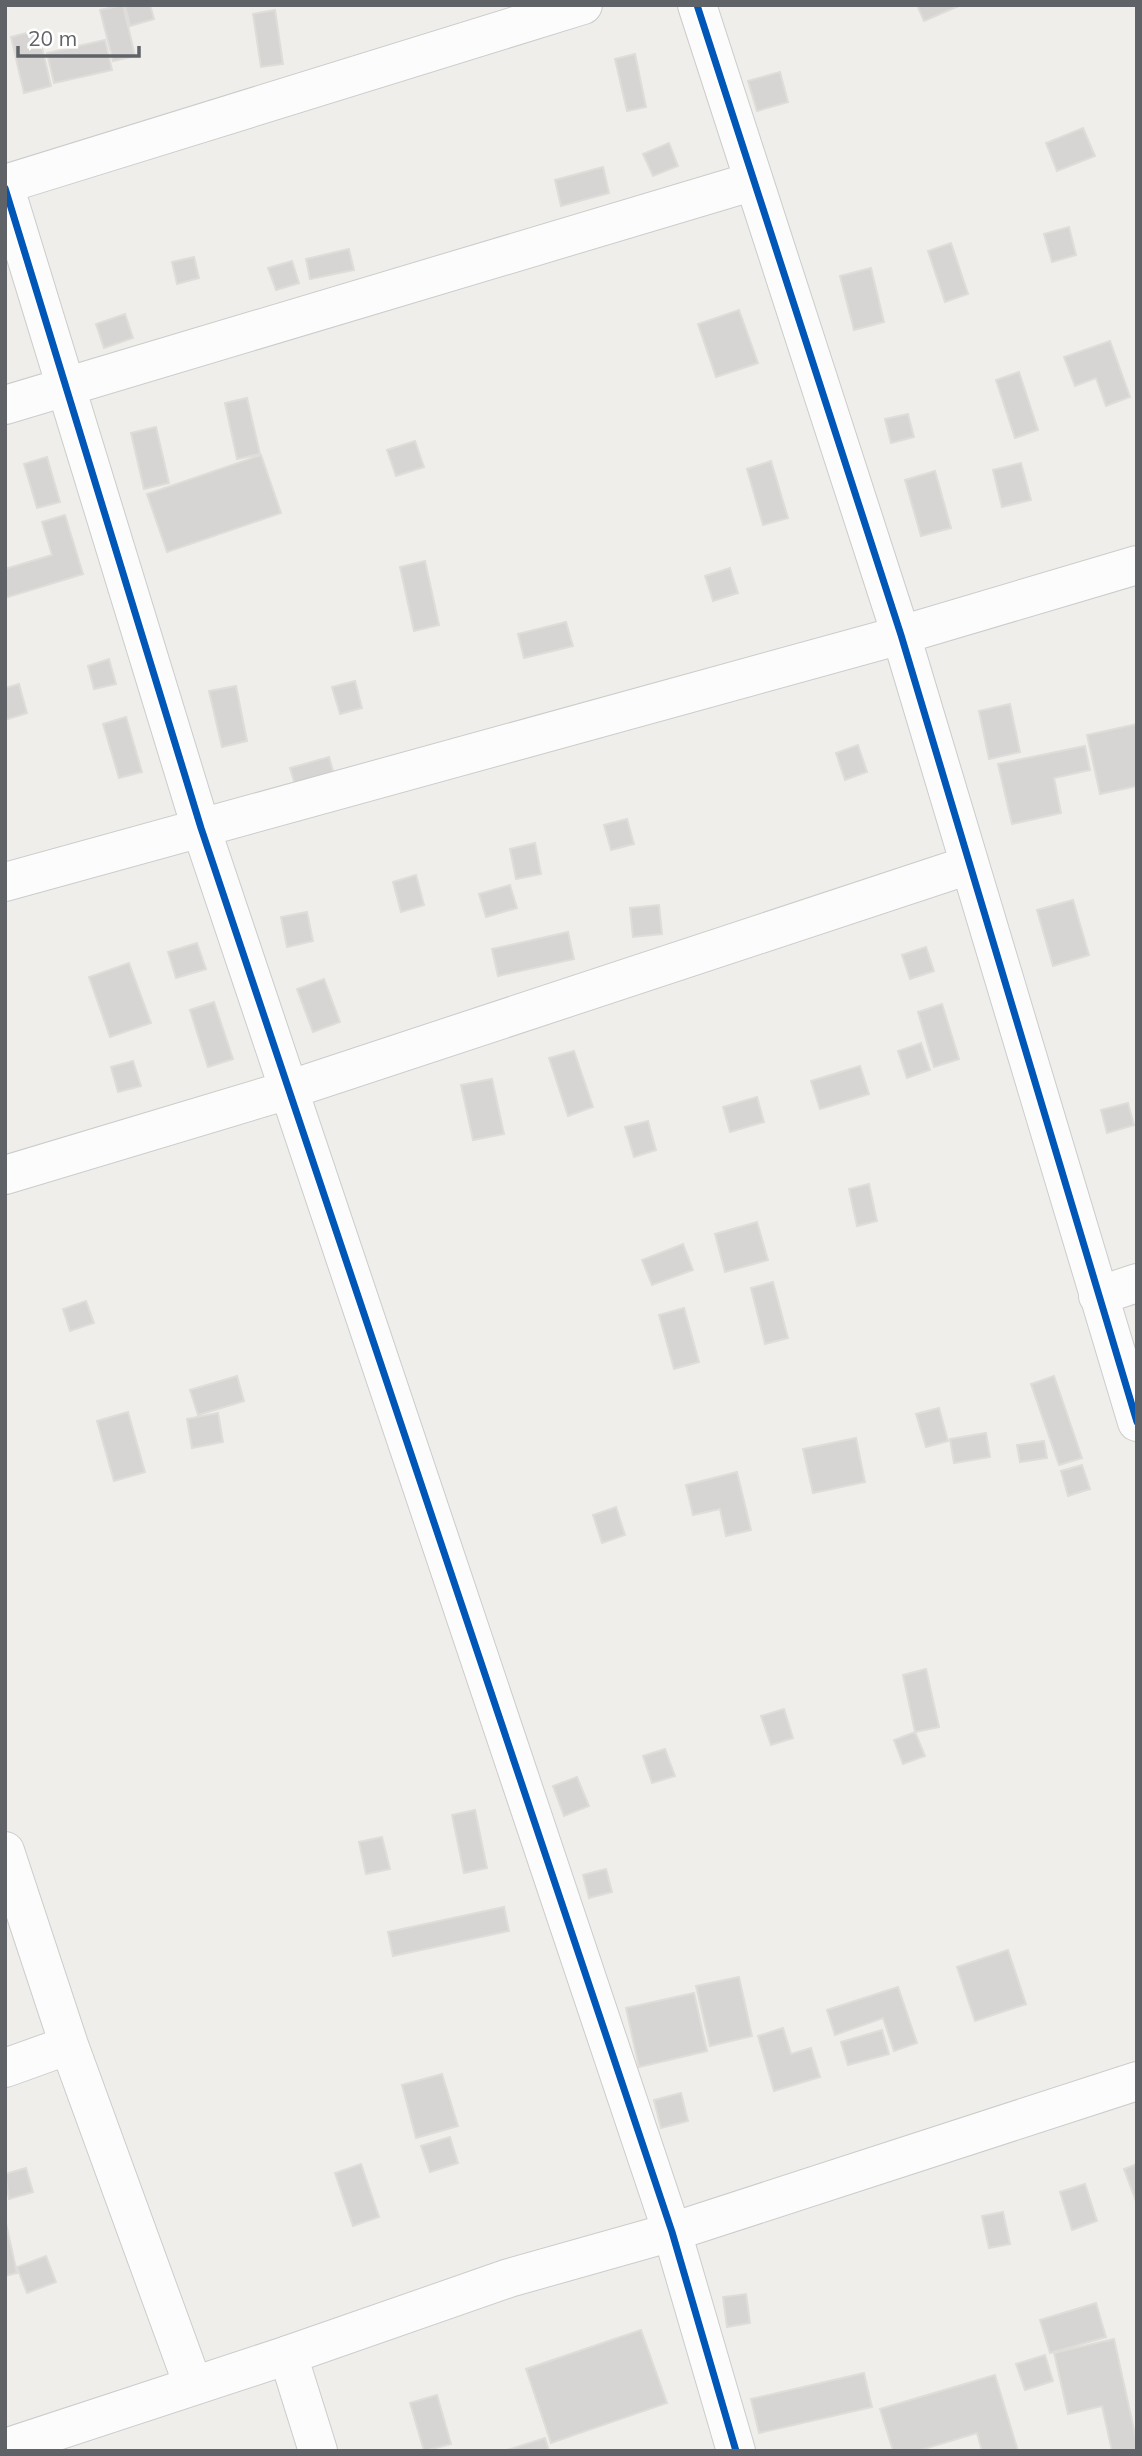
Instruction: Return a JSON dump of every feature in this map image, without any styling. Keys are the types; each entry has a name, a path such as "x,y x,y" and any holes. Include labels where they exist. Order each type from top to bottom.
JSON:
{"street":[{"path":"583,5 5,186 201,828 672,2232 736,2451"},
{"path":"697,5 901,635 1137,1422"},
{"path":"5,405 754,181"},
{"path":"5,882 901,635 1137,565"},
{"path":"5,1175 288,1090 969,865"},
{"path":"1098,1296 1137,1283"},
{"path":"5,1851 69,2046 193,2385"},
{"path":"5,2068 69,2046"},
{"path":"5,2448 288,2356 509,2278 672,2232 1137,2081"},
{"path":"288,2356 318,2451"}],"building":[{"path":"123,5 135,56 113,61 100,10"},
{"path":"125,5 150,5 154,19 130,26"},
{"path":"917,5 961,5 924,21"},
{"path":"275,10 283,64 261,67 253,14"},
{"path":"38,30 51,86 24,93 11,37"},
{"path":"105,40 112,70 54,83 47,53"},
{"path":"635,54 646,107 627,111 615,59"},
{"path":"780,72 788,102 757,111 748,81"},
{"path":"1083,128 1095,156 1057,171 1046,143"},
{"path":"669,143 678,166 653,176 643,154"},
{"path":"603,167 609,193 561,206 555,180"},
{"path":"1069,227 1076,255 1052,262 1044,234"},
{"path":"951,243 968,294 945,302 928,251"},
{"path":"349,249 354,270 310,279 306,259"},
{"path":"194,257 199,278 177,284 172,262"},
{"path":"292,261 299,283 276,290 268,268"},
{"path":"871,268 884,322 854,330 840,276"},
{"path":"739,310 758,363 716,377 698,324"},
{"path":"125,314 133,338 104,348 96,324"},
{"path":"1110,341 1130,397 1106,406 1096,378 1075,386 1064,357"},
{"path":"1019,372 1038,430 1015,438 996,380"},
{"path":"247,398 260,454 237,459 225,403"},
{"path":"908,414 914,437 891,443 885,419"},
{"path":"156,427 169,483 144,489 131,433"},
{"path":"415,441 424,467 396,476 387,450"},
{"path":"261,455 281,513 167,552 147,494"},
{"path":"47,457 60,502 37,508 24,464"},
{"path":"771,461 788,518 763,525 747,469"},
{"path":"1021,463 1031,500 1002,507 993,470"},
{"path":"935,471 951,528 921,536 905,480"},
{"path":"65,515 83,574 5,598 5,569 52,555 42,522"},
{"path":"425,561 439,625 414,631 400,567"},
{"path":"730,568 738,593 713,601 705,576"},
{"path":"566,622 573,646 524,658 518,634"},
{"path":"109,659 116,684 94,689 88,666"},
{"path":"355,681 362,708 340,714 332,687"},
{"path":"19,684 27,713 5,720 5,688"},
{"path":"236,686 247,741 222,747 209,691"},
{"path":"1010,704 1020,752 989,759 979,711"},
{"path":"126,717 142,772 119,778 103,724"},
{"path":"1137,724 1137,786 1100,794 1087,735"},
{"path":"858,745 867,772 845,780 836,753"},
{"path":"1085,746 1090,770 1054,778 1061,813 1012,824 998,764"},
{"path":"329,757 334,774 295,785 290,768"},
{"path":"627,819 634,844 611,850 604,825"},
{"path":"535,843 541,874 516,879 510,849"},
{"path":"416,875 424,905 401,912 393,882"},
{"path":"510,885 517,908 486,917 479,894"},
{"path":"1073,900 1089,955 1053,966 1037,910"},
{"path":"659,905 662,934 633,937 630,908"},
{"path":"307,912 313,941 287,947 281,917"},
{"path":"568,932 574,959 498,976 492,949"},
{"path":"197,943 206,969 176,978 168,952"},
{"path":"926,947 934,971 910,979 902,955"},
{"path":"129,963 151,1023 110,1037 89,977"},
{"path":"324,979 340,1022 313,1032 297,989"},
{"path":"214,1002 233,1059 208,1067 190,1010"},
{"path":"942,1004 959,1059 934,1067 918,1012"},
{"path":"921,1043 930,1070 907,1078 898,1051"},
{"path":"574,1051 593,1107 568,1116 549,1058"},
{"path":"133,1061 141,1086 118,1092 111,1067"},
{"path":"860,1066 869,1094 820,1109 811,1081"},
{"path":"492,1079 504,1134 473,1140 461,1085"},
{"path":"757,1097 764,1122 730,1132 723,1107"},
{"path":"1128,1103 1134,1125 1107,1133 1101,1110"},
{"path":"648,1121 656,1150 634,1157 625,1127"},
{"path":"869,1184 877,1221 857,1226 849,1189"},
{"path":"757,1222 768,1260 725,1272 715,1234"},
{"path":"683,1244 693,1270 652,1285 642,1260"},
{"path":"773,1282 788,1338 765,1344 751,1288"},
{"path":"86,1301 94,1323 70,1331 63,1309"},
{"path":"684,1308 699,1362 674,1369 659,1315"},
{"path":"237,1376 244,1401 198,1415 190,1390"},
{"path":"1054,1376 1082,1458 1059,1465 1031,1384"},
{"path":"939,1408 948,1441 926,1447 916,1414"},
{"path":"128,1412 145,1472 114,1481 97,1421"},
{"path":"218,1413 223,1442 192,1448 187,1419"},
{"path":"986,1433 990,1457 954,1463 950,1439"},
{"path":"856,1438 865,1482 813,1493 803,1449"},
{"path":"1044,1441 1047,1458 1020,1462 1017,1445"},
{"path":"1082,1465 1090,1489 1068,1496 1061,1471"},
{"path":"737,1472 751,1530 726,1536 720,1509 693,1515 686,1485"},
{"path":"616,1507 625,1535 602,1543 593,1515"},
{"path":"926,1669 939,1727 915,1732 903,1675"},
{"path":"784,1709 793,1738 771,1745 761,1716"},
{"path":"915,1732 925,1756 903,1764 894,1740"},
{"path":"665,1749 675,1776 652,1783 643,1756"},
{"path":"577,1777 589,1806 564,1816 553,1786"},
{"path":"475,1810 487,1868 464,1873 452,1815"},
{"path":"382,1837 390,1869 366,1874 359,1842"},
{"path":"606,1869 612,1892 589,1898 583,1875"},
{"path":"504,1907 509,1931 393,1956 388,1932"},
{"path":"1008,1950 1026,2004 975,2021 957,1967"},
{"path":"739,1977 752,2036 710,2046 696,1986"},
{"path":"898,1987 917,2043 894,2051 883,2018 835,2035 827,2010"},
{"path":"694,1993 707,2051 639,2067 626,2008"},
{"path":"783,2028 791,2054 811,2048 820,2077 774,2091 758,2036"},
{"path":"882,2030 889,2054 848,2065 841,2042"},
{"path":"442,2074 458,2126 416,2138 402,2085"},
{"path":"681,2093 688,2121 661,2128 654,2100"},
{"path":"450,2137 458,2163 430,2172 421,2146"},
{"path":"361,2164 379,2217 353,2226 335,2173"},
{"path":"1137,2164 1137,2204 1124,2169"},
{"path":"26,2168 33,2192 9,2199 5,2174"},
{"path":"1085,2184 1097,2221 1072,2230 1060,2192"},
{"path":"1003,2212 1010,2244 989,2248 982,2216"},
{"path":"5,2219 17,2273 5,2276"},
{"path":"46,2256 56,2282 27,2293 17,2267"},
{"path":"746,2294 750,2323 727,2327 723,2297"},
{"path":"1096,2303 1106,2337 1050,2353 1040,2320"},
{"path":"641,2330 667,2403 551,2443 526,2369"},
{"path":"1114,2339 1137,2451 1112,2451 1102,2406 1068,2414 1054,2353"},
{"path":"1045,2355 1053,2381 1025,2390 1016,2364"},
{"path":"864,2373 872,2407 759,2433 751,2399"},
{"path":"995,2375 1018,2451 982,2451 977,2433 917,2451 893,2451 880,2409"},
{"path":"437,2395 451,2444 424,2451 410,2403"},
{"path":"545,2438 549,2451 504,2451"}],"cycle path":[{"path":"697,5 901,635 1137,1422"},
{"path":"5,188 201,828 672,2232 736,2451"}]}
